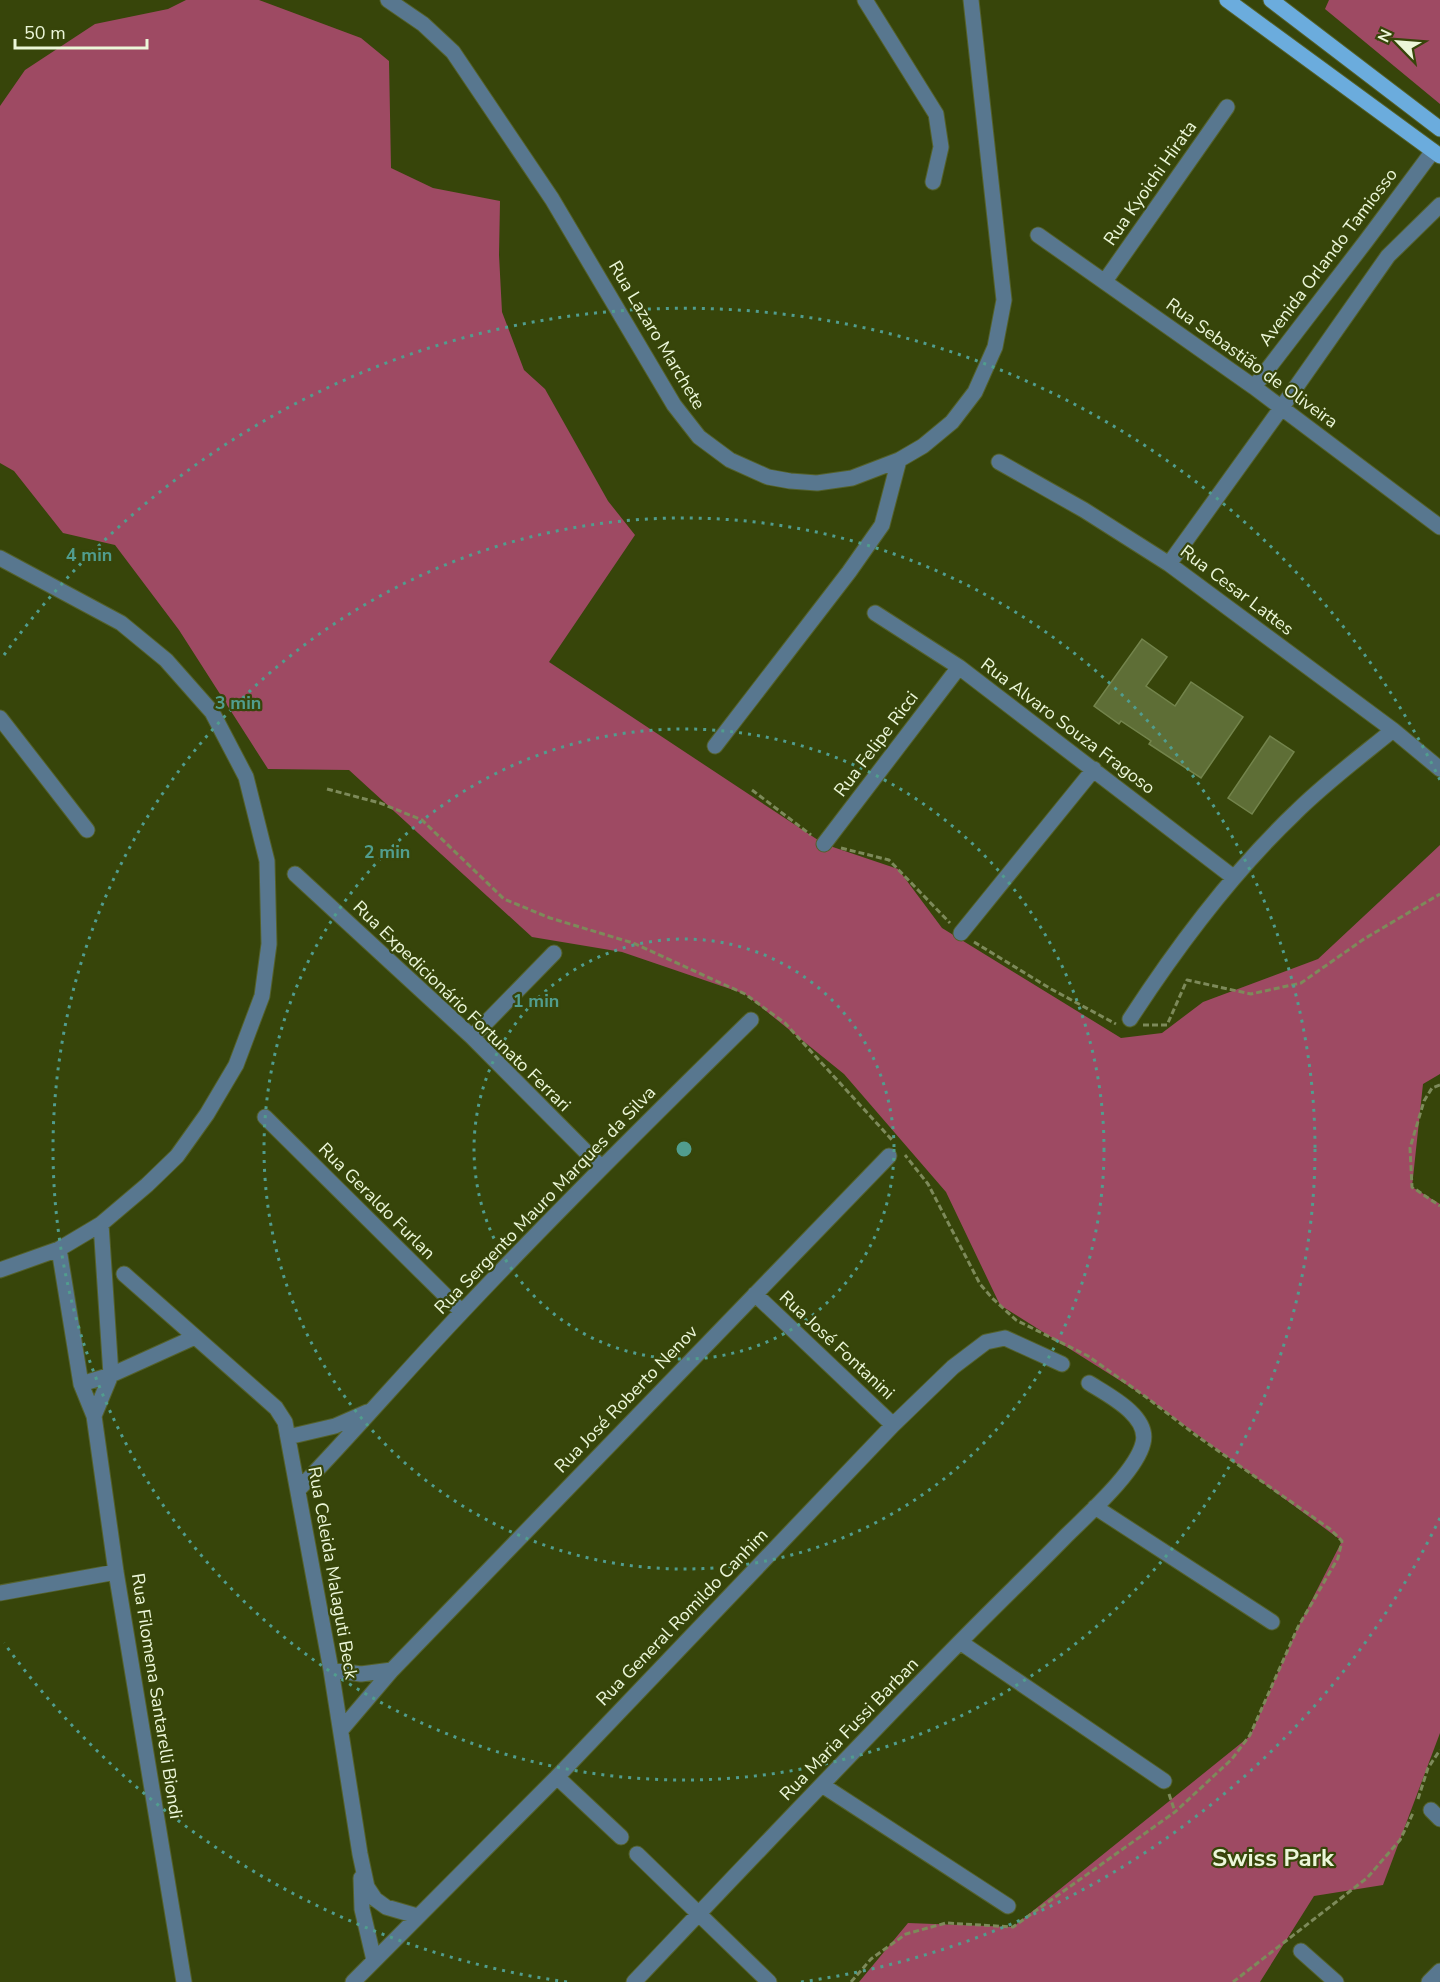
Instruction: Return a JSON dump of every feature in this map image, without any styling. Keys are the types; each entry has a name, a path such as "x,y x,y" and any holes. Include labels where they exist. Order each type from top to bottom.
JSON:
{"main road":[{"path":"1227,0 1437,153"},
{"path":"1271,0 1440,129"}],"street":[{"name":"Rua Lazaro Marchete","path":"388,0 423,24 453,52 552,199 674,405 699,437 730,460 768,477 817,483 852,478 899,460 923,446 952,422 975,392 995,347 1004,300 971,0"},
{"path":"865,0 936,114 941,147 933,182"},
{"name":"Rua Kyoichi Hirata","path":"1105,281 1227,107"},
{"name":"Avenida Orlando Tamiosso","path":"1254,387 1437,153"},
{"path":"1169,564 1388,256 1440,205"},
{"name":"Rua Sebastião de Oliveira","path":"1038,235 1282,407 1440,526"},
{"path":"715,746 849,572 882,525 899,460"},
{"name":"Rua Cesar Lattes","path":"999,462 1084,510 1169,564 1393,730 1440,769"},
{"path":"0,558 121,623 166,660 212,712 246,777 267,861 269,944 262,996 236,1065 207,1114 177,1156 101,1224 59,1249 0,1270"},
{"name":"Rua Alvaro Souza Fragoso","path":"875,614 959,667 1233,877"},
{"name":"Rua Felipe Ricci","path":"824,844 959,667"},
{"path":"0,718 87,830"},
{"path":"1129,1023 1154,982 1233,877 1296,812 1393,730"},
{"path":"961,933 1094,769"},
{"name":"Rua Expedicionário Fortunato Ferrari","path":"295,874 472,1037 601,1167"},
{"path":"472,1037 554,953"},
{"name":"Rua Sergento Mauro Marques da Silva","path":"298,1490 347,1440 370,1411 462,1312 601,1167 752,1020"},
{"name":"Rua Geraldo Furlan","path":"265,1117 462,1312"},
{"name":"Rua José Roberto Nenov","path":"341,1730 392,1670 889,1156"},
{"path":"94,1416 111,1375 101,1224"},
{"name":"Rua Filomena Santarelli Biondi","path":"59,1249 81,1384 94,1416 116,1572 184,1982"},
{"name":"Rua Celeida Malaguti Beck","path":"124,1274 276,1408 285,1422 331,1670 367,1887 375,1899 386,1907 417,1916"},
{"name":"Rua José Fontanini","path":"755,1294 893,1425"},
{"path":"81,1384 111,1375 195,1337"},
{"name":"Rua General Romildo Canhim","path":"353,1982 557,1777 893,1425 953,1367 976,1348 987,1342 1005,1338 1062,1364"},
{"path":"1089,1383 1131,1411 1141,1425 1144,1440 1140,1454 1128,1472 1095,1507 1272,1623"},
{"name":"Rua Sergento Mauro Marques da Silva","path":"288,1437 334,1426 370,1411"},
{"name":"Rua Maria Fussi Barban","path":"634,1982 960,1642 1095,1507"},
{"path":"0,1593 116,1572"},
{"path":"960,1642 1164,1781"},
{"path":"331,1670 361,1674 392,1670"},
{"path":"557,1777 621,1837"},
{"path":"822,1785 1008,1906"},
{"name":"Rua Celeida Malaguti Beck","path":"360,1854 362,1909 374,1960"},
{"path":"637,1854 769,1982"},
{"path":"1301,1951 1336,1982"},
{"path":"1429,1982 1440,1971"}],"path":[{"path":"752,790 824,844 889,860 961,933 1051,989 1129,1023 1167,1025 1187,980 1251,994 1301,983 1364,939 1440,894"},
{"path":"1440,1085 1432,1088 1424,1101 1410,1148 1412,1187 1440,1206"},
{"path":"1233,1982 1367,1878 1386,1857 1400,1840 1411,1821 1428,1768 1440,1750"}],"shaded area":[{"path":"186,0 259,0 361,38 389,61 391,168 433,188 500,201 499,255 502,312 524,370 545,389 608,501 635,535 549,662 824,844 898,869 942,928 1121,1038 1162,1033 1203,1002 1318,959 1440,845 1440,1074 1423,1084 1412,1187 1440,1204 1440,1733 1383,1885 1314,1896 1260,1982 859,1982 908,1923 1013,1927 1250,1736 1298,1627 1342,1541 1146,1397 1000,1305 946,1192 844,1074 745,994 622,952 532,937 349,770 268,769 179,630 115,545 63,533 14,471 0,463 0,106 25,70 95,24 168,9"},
{"path":"1329,0 1440,0 1440,104 1325,9"}],"building":[{"path":"1142,639 1167,657 1146,686 1175,706 1191,682 1243,717 1201,778 1149,744 1151,741 1121,721 1119,724 1094,706"},
{"path":"1270,736 1294,752 1252,814 1228,798"}],"district":[{"name":"Swiss Park","path":"1273,1858"}]}
